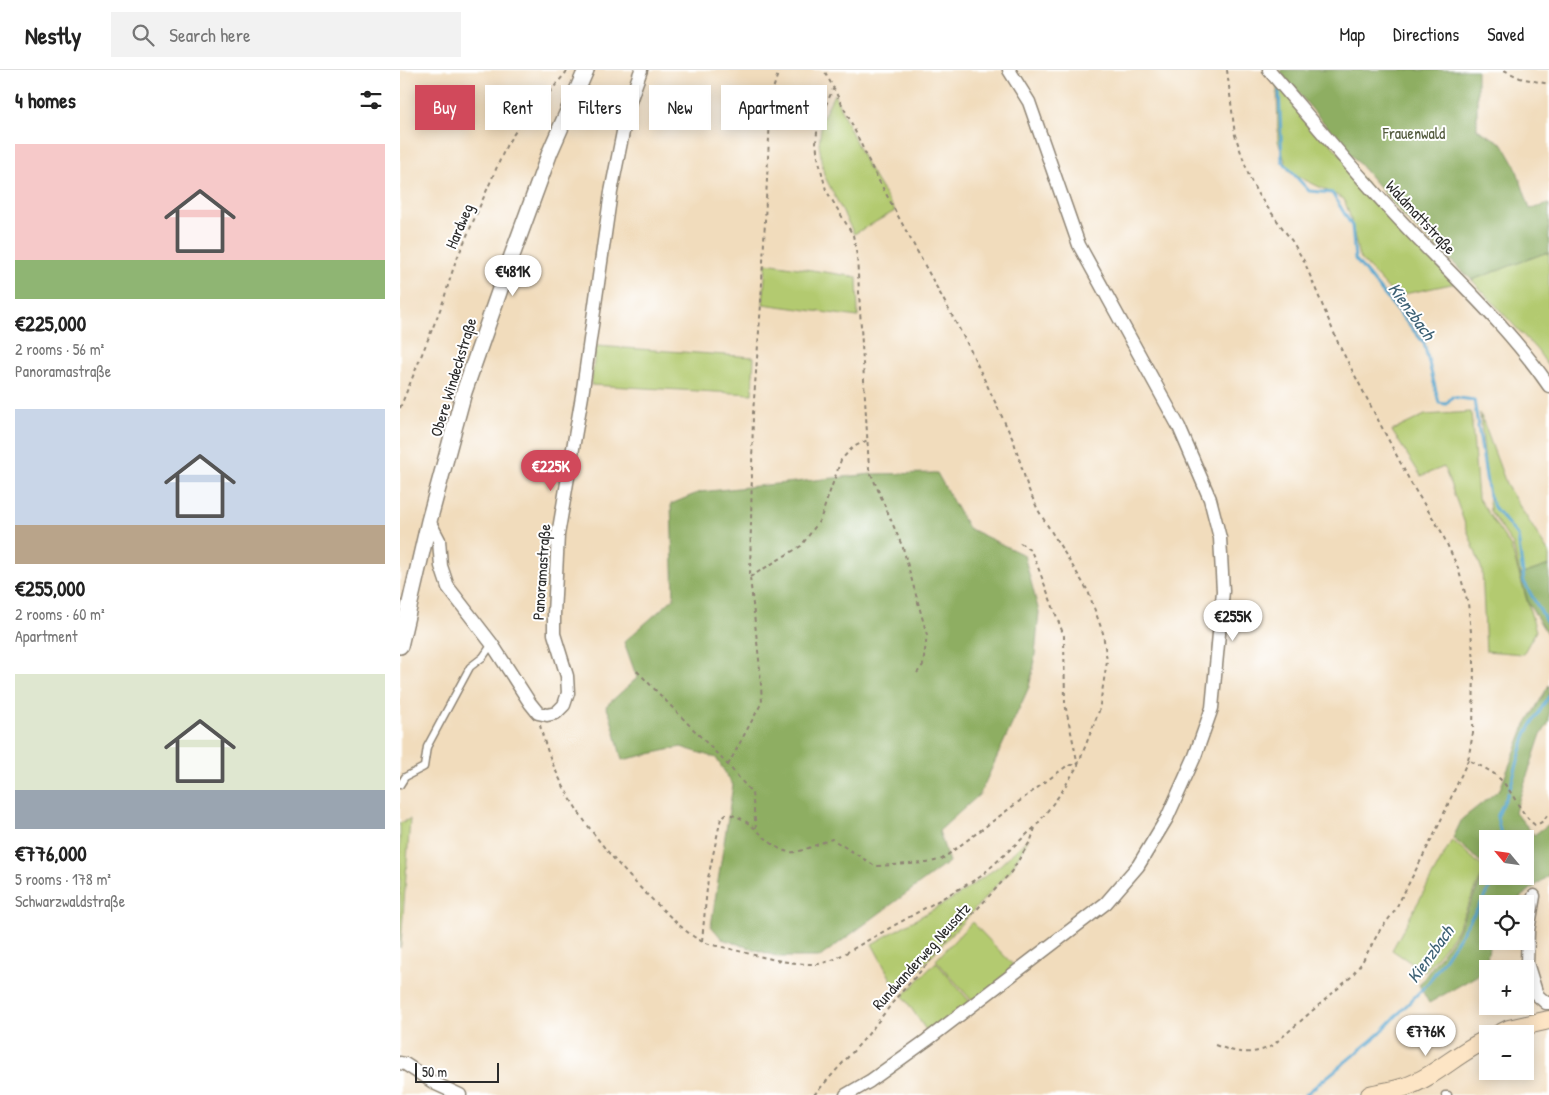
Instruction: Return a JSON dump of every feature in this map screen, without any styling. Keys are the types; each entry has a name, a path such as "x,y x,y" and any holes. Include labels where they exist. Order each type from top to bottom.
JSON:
{"main road":[{"path":"1529,1025 1549,1020"},
{"path":"1370,1095 1408,1091 1479,1043"}],"street":[{"name":"Obere Windeckstraße","path":"400,646 429,520 464,392 550,152 586,70"},
{"name":"Panoramastraße","path":"429,520 439,540 441,566 448,587 492,644 538,713 547,715 556,713 564,705 568,693 567,676 554,634 558,535 582,396 611,192 628,108 640,70"},
{"path":"846,1095 870,1081 927,1040 1106,902 1138,866 1167,818 1196,756 1212,708 1223,591 1220,538 1210,500 1180,427 1080,245 1030,102 1009,70"},
{"name":"Waldmattstraße","path":"1269,70 1394,215 1476,297 1517,344 1549,386"},
{"path":"1527,950 1527,963 1537,995 1546,1003 1549,1003"},
{"path":"400,1063 405,1064 436,1084 460,1095"}],"lane":[{"path":"400,785 405,777 424,766 427,747 470,667 483,657 492,644"}],"path":[{"name":"Hardweg","path":"400,408 442,305 455,263 507,144 524,119 568,70"},
{"path":"728,765 762,702 750,577 752,413 761,304 770,96 779,70"},
{"path":"544,740 554,768 567,795 608,852 634,882 679,925 702,941 761,956 815,965 835,959 980,877 1036,826 1061,793 1078,765 1099,711 1107,661 1103,633 1088,591 1035,502 1028,488 1014,442 968,346 872,168 834,87 824,70"},
{"path":"1215,1045 1238,1052 1260,1051 1272,1046 1351,977 1361,964 1380,930 1394,912 1440,823 1468,760 1473,733 1474,661 1468,603 1458,568 1441,531 1412,485 1339,345 1304,261 1292,241 1257,193 1249,176 1234,135 1227,70"},
{"path":"1504,70 1520,78 1549,84"},
{"path":"834,87 818,122 816,143 826,190 853,235 857,256 860,296 862,366 869,469 904,548 927,635 923,665 917,673"},
{"path":"750,577 801,546 820,520 841,460 853,447 868,440"},
{"path":"1019,542 1031,551 1064,636 1065,704 1078,765"},
{"path":"638,670 752,792 756,828"},
{"path":"1468,760 1498,777 1517,800 1530,821 1536,825 1541,824 1549,812"},
{"path":"702,941 708,878 721,818 726,814 737,815 756,828 782,852 796,852 832,839 875,866 928,863 942,859 1068,765 1078,765"},
{"name":"Rundwanderweg Neusatz","path":"814,1095 866,1037 897,997 1011,872 1031,840 1036,826"}],"green space":[{"name":"Frauenwald","path":"1281,70 1477,70 1477,129 1503,144 1515,165 1530,209 1549,204 1549,254 1545,253 1472,280 1410,223 1281,73"},
{"path":"1277,84 1456,283 1395,296 1359,257 1350,216 1344,199 1289,172 1278,141"},
{"path":"834,94 866,164 895,211 854,234 824,175 819,144 821,130 827,130 827,109"},
{"path":"1545,253 1549,254 1549,367 1537,350 1472,280"},
{"path":"766,263 857,277 858,317 763,304"},
{"path":"596,346 754,357 752,394 591,385"},
{"path":"1471,412 1478,498 1511,547 1536,631 1523,654 1486,651 1482,570 1444,467 1421,476 1392,431 1425,415"},
{"path":"1480,413 1507,486 1549,553 1549,565 1520,575 1513,545 1490,511"},
{"path":"937,473 968,528 1024,555 1039,612 1034,665 1029,687 980,794 939,831 949,862 820,957 779,957 722,939 711,926 733,785 716,758 681,747 622,760 606,706 637,678 624,642 674,598 671,504 700,492 872,474"},
{"path":"1549,565 1549,637 1528,603 1520,575"},
{"path":"1549,685 1549,722 1540,737 1515,812 1530,830 1479,830 1479,861 1453,838 1462,819 1500,789 1525,726"},
{"path":"410,819 401,944 400,948 400,823"},
{"path":"1549,824 1549,875 1523,895 1479,895 1479,950 1488,950 1487,960 1479,960 1479,974 1429,1003 1419,985 1456,934 1479,885 1534,885 1534,835"},
{"path":"1029,838 1010,871 898,992 872,944 957,896 999,866"},
{"path":"1452,840 1479,864 1479,882 1455,933 1425,972 1392,950"},
{"path":"972,922 1016,968 973,1002 936,960"},
{"path":"936,962 971,1003 928,1033 903,996"}],"waterway":[{"name":"Kienzbach","path":"1279,89 1282,161 1309,191 1332,193 1352,226 1355,259 1424,343 1439,403 1446,404 1452,397 1474,400 1489,496 1494,507 1518,536 1524,582 1549,626"},
{"name":"Kienzbach","path":"1510,788 1526,734 1549,696"},
{"name":"Kienzbach","path":"1500,830 1497,817 1508,793"},
{"name":"Kienzbach","path":"1305,1095 1378,1035 1429,982 1486,896 1490,885"}]}
